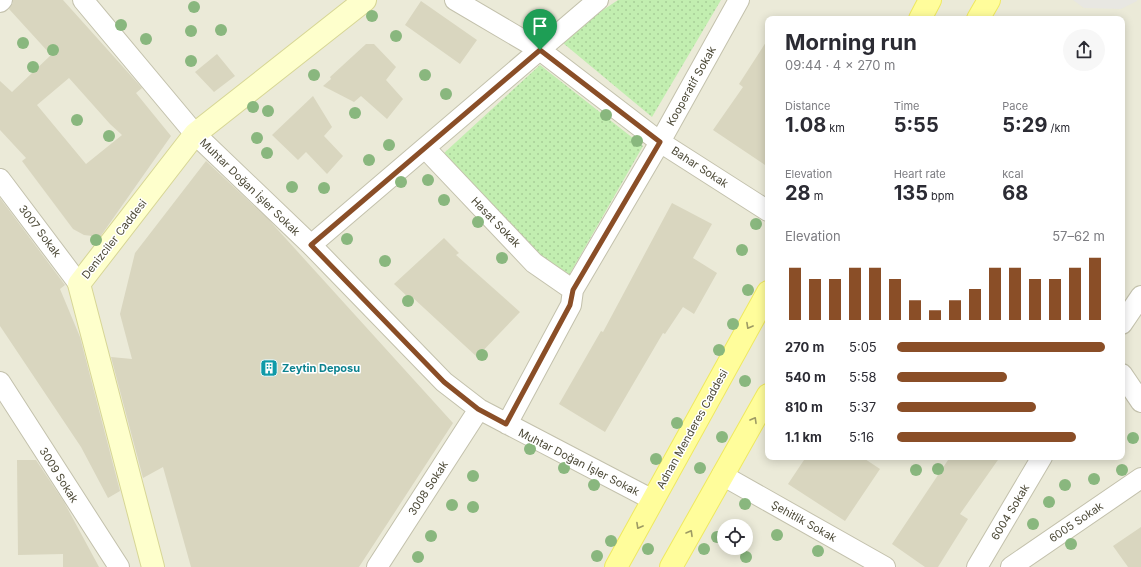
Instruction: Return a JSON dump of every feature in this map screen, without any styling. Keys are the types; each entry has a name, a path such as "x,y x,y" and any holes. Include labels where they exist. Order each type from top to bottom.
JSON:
{"main road":[{"name":"Denizciler Caddesi","path":"153,567 79,284 195,134 365,0"},
{"path":"922,16 930,0"},
{"path":"980,16 989,0"},
{"name":"Adnan Menderes Caddesi","path":"616,567 765,297"},
{"path":"671,567 765,400"}],"street":[{"name":"Muhtar Doğan İşler Sokak","path":"83,0 195,134 311,245 444,382 478,409 653,500"},
{"name":"Bahar Sokak","path":"455,0 540,50 660,142 765,208"},
{"path":"311,245 598,0"},
{"name":"Kooperatif Sokak","path":"506,424 570,305 573,290 660,142 738,0"},
{"name":"Hasat Sokak","path":"426,148 534,263 573,290"},
{"name":"3007 Sokak","path":"0,179 79,284"},
{"path":"1125,320 1141,296"},
{"path":"1125,378 1141,402"},
{"name":"3009 Sokak","path":"0,382 119,567"},
{"name":"3008 Sokak","path":"377,567 478,409"},
{"name":"6004 Sokak","path":"977,567 1040,460"},
{"name":"Şehitlik Sokak","path":"722,475 885,567"},
{"name":"6005 Sokak","path":"1011,567 1141,478"}],"shaded area":[{"path":"0,0 1141,0 1141,567 0,567"},
{"path":"1073,0 1137,1 1121,9 1084,8"}],"green space":[{"path":"618,0 721,0 652,117 563,43 600,12"},
{"path":"540,65 643,146 568,277 529,249 443,154"}],"building":[{"path":"13,0 63,0 142,88 136,93 171,136 100,237 84,235 73,229 22,161 26,158 0,130 0,81 12,92 51,55 9,9 13,3","holes":["69,78 110,124 122,135 86,164 37,105"]},
{"path":"421,1 477,40 460,64 405,25"},
{"path":"366,44 374,44 396,67 386,80 403,99 387,119 361,96 354,102 323,86 331,79 330,77"},
{"path":"765,44 765,165 713,130 743,87 739,84"},
{"path":"217,54 235,76 214,92 195,72"},
{"path":"313,96 332,127 324,136 343,156 327,174 306,152 298,160 272,135"},
{"name":"Zeytin Deposu","path":"206,161 268,219 453,423 359,567 191,567 163,467 143,478 111,357 132,359 120,314 135,253"},
{"path":"0,198 65,285 60,289 80,337 120,491 108,498 81,447 0,326"},
{"path":"672,203 712,224 693,258 717,273 694,314 683,307 665,334 663,333 605,432 559,404 601,331 603,332"},
{"path":"444,238 459,253 456,255 520,312 477,357 411,296 409,298 394,284"},
{"path":"17,460 36,460 64,502 99,567 63,567 63,554 18,555"},
{"path":"804,460 866,460 880,469 845,521 788,484"},
{"path":"948,460 998,460 960,514 968,519 938,567 925,567 892,544"},
{"path":"1141,527 1141,567 1128,567 1113,546"}],"place":[{"name":"Zeytin Deposu","path":"269,368"}],"route":[{"path":"540,50 660,142 573,290 570,305 506,424 478,409 444,382 311,245 540,50"}]}
